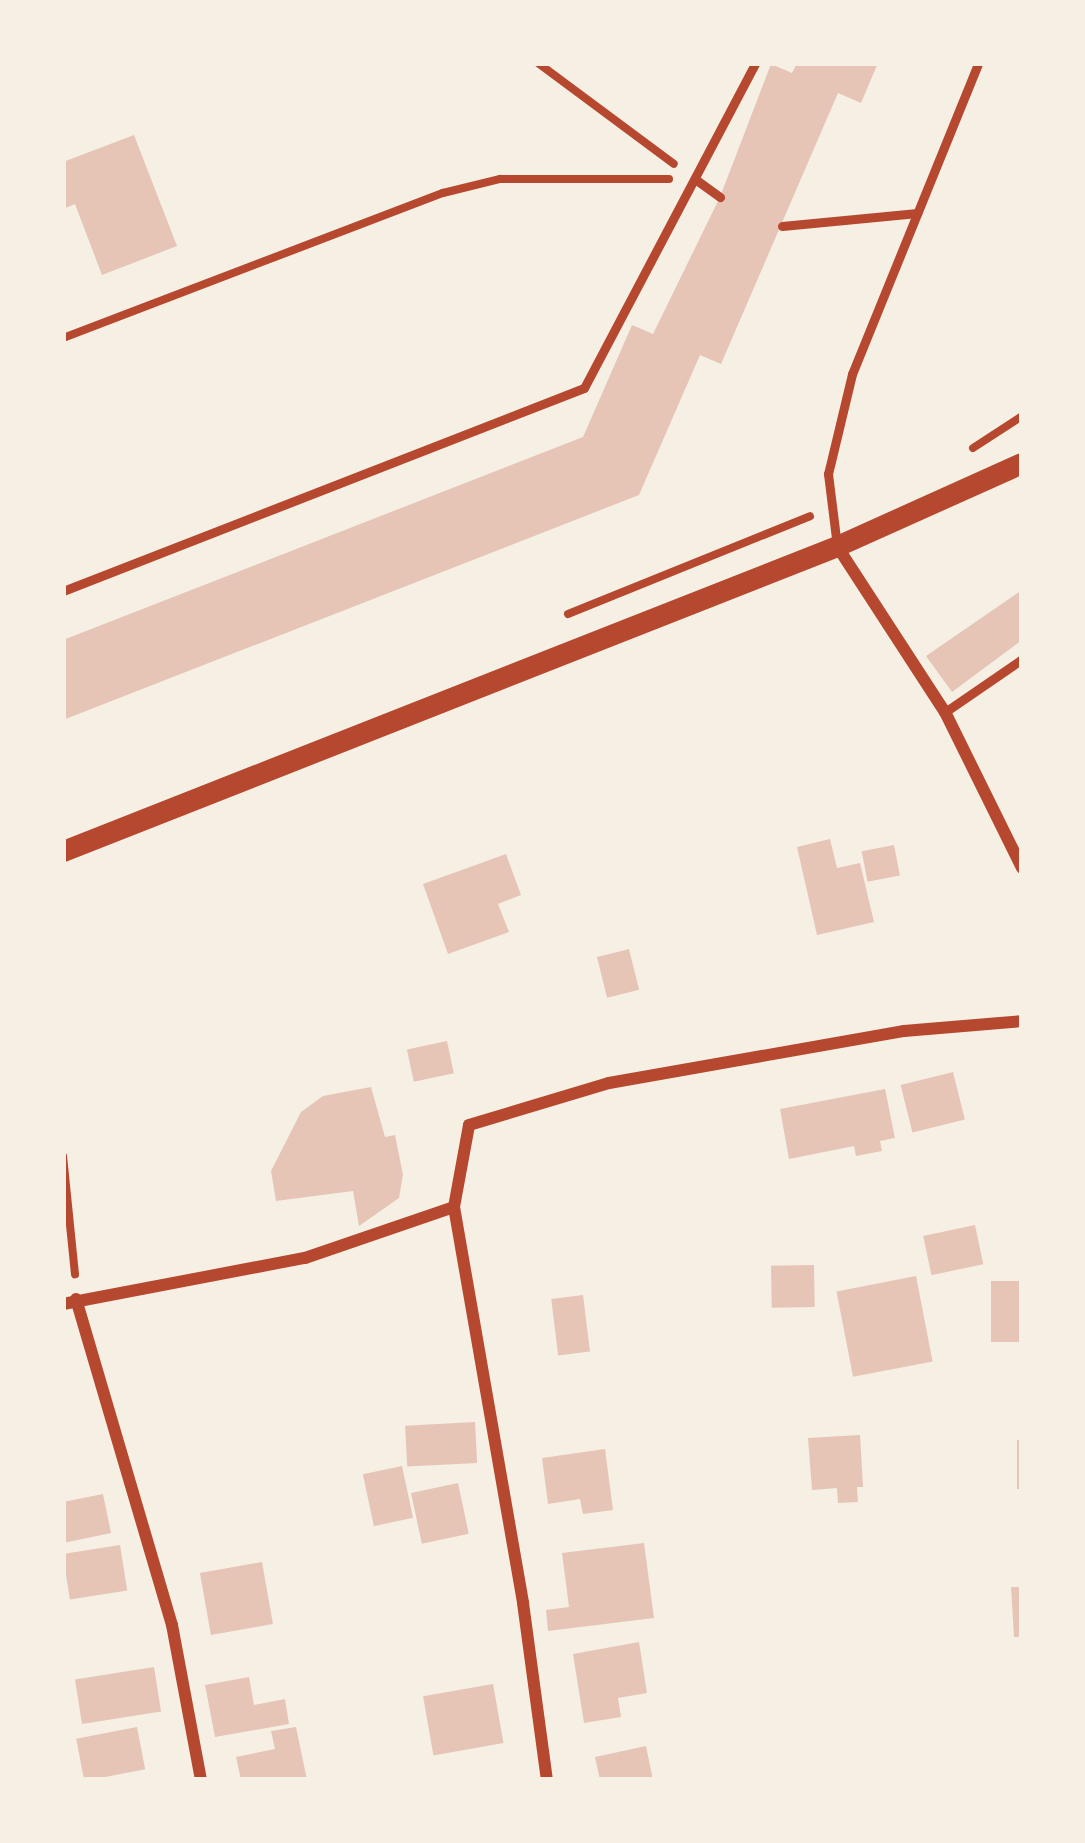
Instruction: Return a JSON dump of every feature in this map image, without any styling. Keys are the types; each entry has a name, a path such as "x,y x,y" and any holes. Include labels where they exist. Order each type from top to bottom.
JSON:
{"street":[{"path":"63,851 837,546 1022,463"},
{"path":"837,546 945,712 1022,868"},
{"path":"547,1780 523,1603 454,1207 469,1125 609,1083 904,1031 1022,1021"},
{"path":"201,1780 172,1624 69,1302 305,1258 454,1207"}],"lane":[{"path":"63,590 584,388 755,63"},
{"path":"837,546 828,474 852,374 978,63"},
{"path":"694,179 720,197"},
{"path":"782,226 917,213"},
{"path":"945,712 1022,659"}],"path":[{"path":"538,63 694,179"},
{"path":"63,338 443,193 500,178 694,179"},
{"path":"959,457 1022,416"},
{"path":"547,623 832,508"},
{"path":"63,1156 69,1302"}],"building":[{"path":"797,63 878,63 861,103 838,93 721,364 700,355 639,495 63,720 63,640 583,437 632,325 653,334 720,197 771,64 792,73"},
{"path":"134,135 177,246 102,275 75,204 63,209 63,162"},
{"path":"1022,590 1022,640 952,692 926,656"},
{"path":"830,839 837,868 860,863 874,922 817,935 797,847"},
{"path":"894,845 900,875 868,882 862,851"},
{"path":"506,854 521,895 498,904 509,932 448,954 423,884"},
{"path":"629,949 639,990 607,998 597,957"},
{"path":"447,1041 454,1073 414,1082 407,1050"},
{"path":"953,1072 965,1120 912,1133 901,1085"},
{"path":"371,1087 385,1137 395,1135 403,1175 399,1198 359,1226 353,1191 276,1201 271,1171 301,1112 323,1096"},
{"path":"885,1089 895,1138 880,1141 882,1151 856,1156 854,1146 789,1159 780,1109"},
{"path":"975,1225 983,1264 931,1275 923,1236"},
{"path":"814,1265 815,1307 772,1308 771,1266"},
{"path":"916,1276 933,1361 853,1377 836,1291"},
{"path":"991,1281 1022,1281 1022,1342 991,1342"},
{"path":"583,1295 590,1352 558,1355 551,1299"},
{"path":"475,1422 477,1463 407,1467 405,1426"},
{"path":"860,1435 863,1487 857,1487 858,1502 838,1503 837,1488 812,1490 808,1438"},
{"path":"1017,1440 1022,1440 1022,1489 1017,1489"},
{"path":"605,1449 613,1510 583,1514 580,1499 548,1504 542,1458"},
{"path":"402,1466 413,1518 374,1526 363,1474"},
{"path":"458,1483 469,1534 422,1544 411,1493"},
{"path":"103,1494 111,1533 63,1543 63,1502"},
{"path":"644,1543 654,1618 548,1631 546,1610 569,1607 562,1553"},
{"path":"120,1545 127,1590 70,1600 63,1554"},
{"path":"262,1562 273,1624 211,1635 200,1573"},
{"path":"1011,1587 1022,1587 1022,1637 1014,1637"},
{"path":"639,1642 647,1693 618,1698 621,1717 584,1723 573,1654"},
{"path":"154,1667 161,1711 82,1724 75,1680"},
{"path":"249,1677 254,1705 285,1699 289,1724 215,1737 205,1685"},
{"path":"493,1684 503,1743 433,1755 423,1696"},
{"path":"137,1727 145,1769 84,1780 76,1739"},
{"path":"296,1727 307,1780 241,1780 236,1757 275,1749 271,1731"},
{"path":"646,1746 653,1780 600,1780 595,1757"}]}
